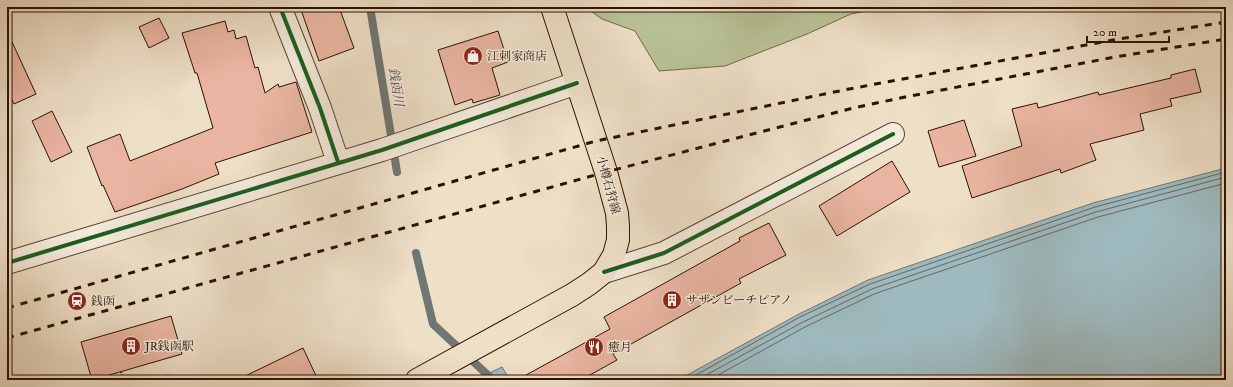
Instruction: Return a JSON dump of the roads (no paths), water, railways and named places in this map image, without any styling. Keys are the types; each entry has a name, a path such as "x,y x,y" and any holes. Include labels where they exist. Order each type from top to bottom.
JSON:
{"main road":[{"name":"小樽石狩線","path":"424,376 572,295 604,272 614,255 618,240 617,213 552,7"}],"street":[{"path":"280,7 320,108 338,162"},
{"path":"7,263 338,162 382,150 577,83"},
{"path":"604,272 664,254 893,134"}],"water":[{"path":"1226,168 1226,380 678,380 799,314 868,280 1093,203"},
{"path":"502,367 510,380 476,380 477,379"}],"waterway":[{"name":"銭函川","path":"370,7 397,172"},
{"name":"銭函川","path":"416,253 433,324 493,380"}],"railway":[{"path":"7,308 596,141 849,89 1113,40 1226,22"},
{"path":"7,338 606,172 853,108 1115,57 1226,39"}],"place":[{"name":"江刺家商店","path":"473,56"},
{"name":"サザンビーチピアノ","path":"672,300"},
{"name":"銭函","path":"77,301"},
{"name":"JR銭函駅","path":"131,346"},
{"name":"癒月","path":"594,347"}]}
